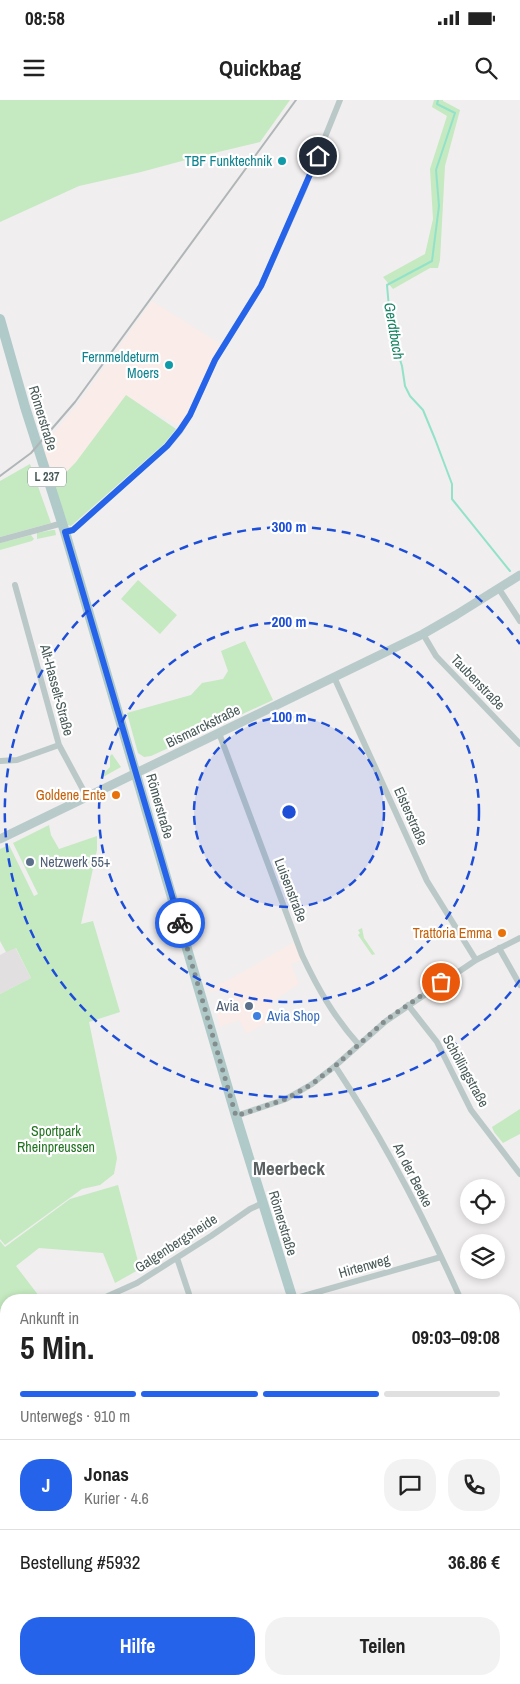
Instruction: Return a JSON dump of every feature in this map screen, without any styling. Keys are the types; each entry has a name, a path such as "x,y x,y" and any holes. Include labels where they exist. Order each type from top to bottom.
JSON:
{"main road":[{"name":"Römerstraße","path":"0,319 25,407 64,527 236,1116 291,1294"},
{"name":"Bismarckstraße","path":"0,839 422,634 520,575"}],"street":[{"path":"0,540 64,527 73,530 167,446 180,430 190,415 215,360 261,286 308,180 340,100"},
{"name":"Alt-Hasselt-Straße","path":"15,585 59,745 87,797"},
{"path":"499,589 520,621"},
{"name":"Taubenstraße","path":"422,634 436,656 520,744"},
{"name":"Elsterstraße","path":"334,677 427,881 476,960"},
{"name":"Luisenstraße","path":"219,733 302,955 329,1007 359,1045"},
{"path":"0,761 17,760 59,745"},
{"path":"236,1116 286,1099 312,1084 386,1020 476,960 520,938"},
{"path":"499,948 520,984"},
{"name":"Schöllingstraße","path":"408,1005 437,1042 471,1110 520,1174"},
{"name":"An der Beeke","path":"335,1066 365,1111 442,1257 458,1294"},
{"name":"Galgenbergsheide","path":"112,1294 137,1283 250,1209 264,1204"},
{"name":"Hirtenweg","path":"314,1294 442,1257"},
{"path":"177,1258 189,1294"},
{"path":"520,1464 520,1470"}],"shaded area":[{"path":"152,301 222,345 199,384 187,413 179,426 126,396 76,462 54,485 42,447 78,404"},
{"path":"294,942 301,960 291,964 299,984 270,1003 277,1016 247,1034 239,1020 220,1027 215,1009 231,1005 234,1002 230,988 210,992 209,989 234,977"},
{"path":"15,947 31,978 0,994 0,955"}],"green space":[{"path":"0,100 290,100 260,142 79,186 0,222"},
{"path":"434,100 443,100 460,110 445,166 440,260 438,268 430,268 393,289 383,277 425,254 433,219 430,169 447,116 432,107"},
{"path":"126,395 176,429 164,444 71,526 68,525 54,485 76,462"},
{"path":"30,464 51,523 0,537 0,481"},
{"path":"55,530 56,535 37,539 37,533"},
{"path":"31,535 34,539 32,541 0,550 0,543"},
{"path":"138,580 177,615 160,634 121,599"},
{"path":"245,641 273,700 151,756 144,757 138,753 127,713 191,695 202,683 223,679 228,671 221,651"},
{"path":"112,754 121,767 103,777 102,775 110,767 110,756"},
{"name":"Sportpark Rheinpreussen","path":"49,825 51,835 59,849 97,836 97,850 81,924 93,921 120,1012 89,1022 117,1158 114,1174 100,1185 82,1189 5,1245 0,1239 0,994 31,978 16,948 6,952 0,941 0,849 9,845 34,896 38,894 13,843"},
{"path":"362,928 364,938 375,954 372,955 358,935 360,933 358,930"},
{"path":"520,1109 520,1134 503,1143 492,1127"},
{"path":"118,1185 140,1269 115,1283 103,1253 39,1248 16,1266 37,1294 0,1294 0,1241 5,1247 70,1199"}],"waterway":[{"name":"Gerdtbach","path":"438,100 437,104 455,113 436,170 439,206 432,261 387,285 391,331 402,366 405,386 410,396 423,410 452,484 452,499 510,571"}],"railway":[{"path":"0,476 31,453 75,402 296,100"}],"way so far":[{"path":"180,923 236,1116 286,1099 312,1084 386,1020 441,982"}],"place":[{"name":"TBF Funktechnik","path":"282,161"},
{"name":"Fernmeldeturm Moers","path":"169,365"},
{"name":"Goldene Ente","path":"116,795"},
{"name":"Netzwerk 55+","path":"30,862"},
{"name":"Trattoria Emma","path":"502,933"},
{"name":"Avia","path":"249,1006"},
{"name":"Avia Shop","path":"257,1016"}],"district":[{"name":"Meerbeck","path":"289,1168"}],"route":[{"path":"180,923 65,532 73,530 167,446 180,430 190,415 215,360 261,286 318,156"}]}
